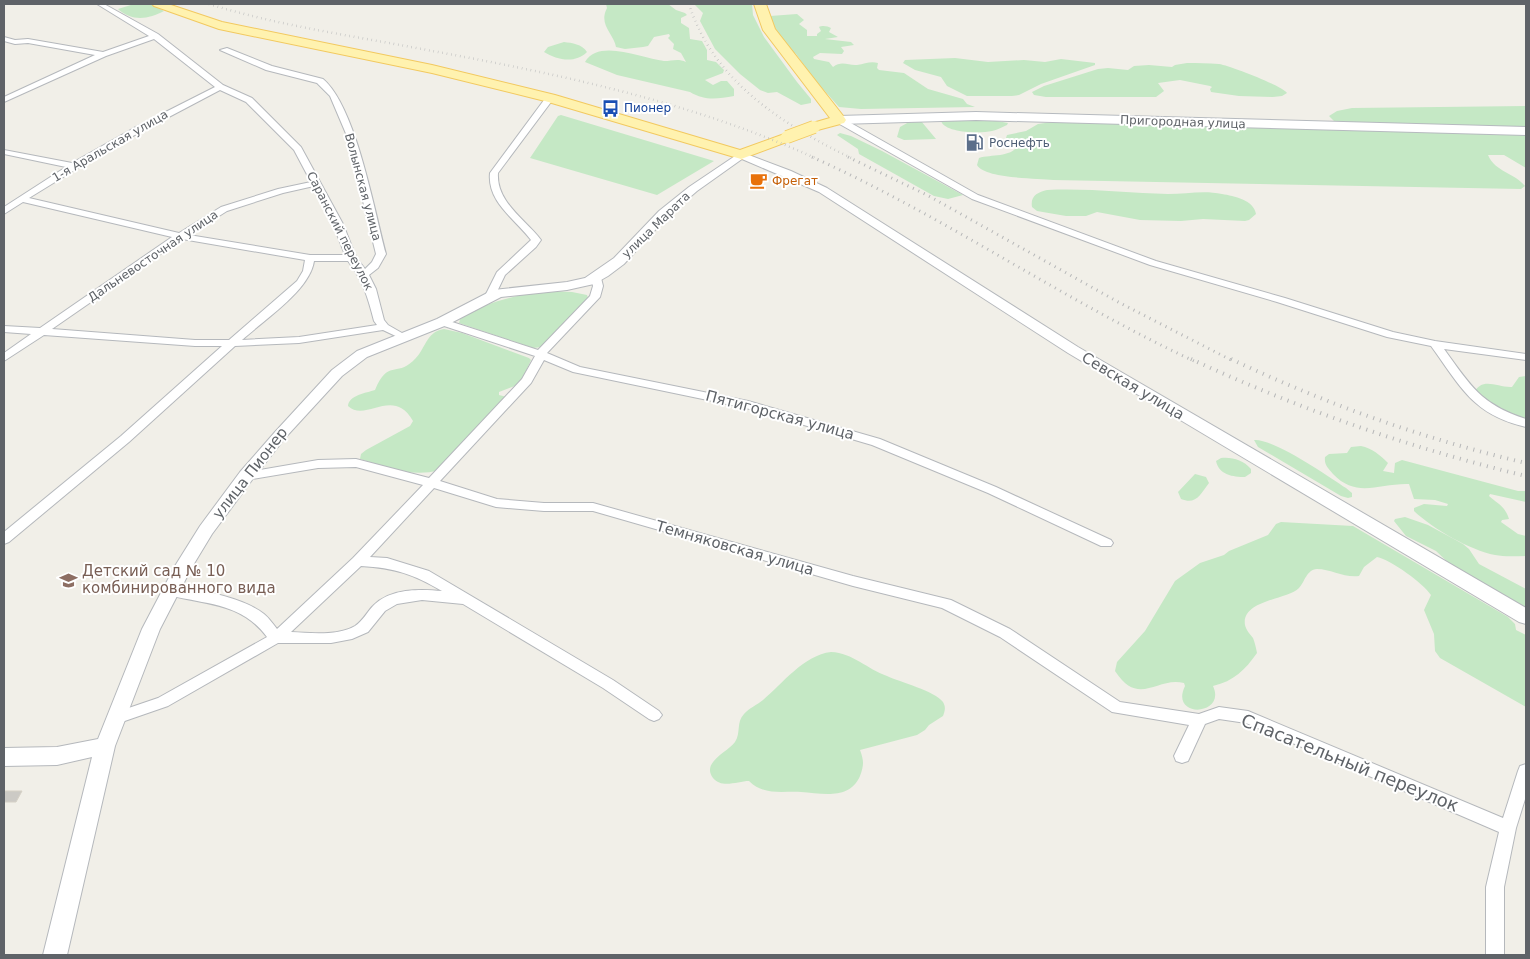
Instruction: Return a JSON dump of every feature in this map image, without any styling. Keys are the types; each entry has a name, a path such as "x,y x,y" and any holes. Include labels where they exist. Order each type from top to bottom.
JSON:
{"main road":[{"path":"158,4 219,24 432,69 550,98 741,155 814,127 840,120 769,30 760,4"},
{"name":"Пригородная улица","path":"840,120 901,117 993,117 1526,131"}],"street":[{"name":"Саранский переулок","path":"100,4 155,36 220,87 249,100 298,149 338,224 351,258 364,274 371,289 379,321 384,327"},
{"path":"4,100 103,54 155,36"},
{"path":"4,40 15,42 28,41 103,54"},
{"path":"4,46 15,42"},
{"name":"Волынская улица","path":"224,50 247,61 320,81 334,96 351,136 381,254 376,265 364,274"},
{"name":"1-я Аральская улица","path":"4,211 73,166 180,106 220,87"},
{"path":"490,296 501,274 536,240 507,208 499,196 493,184 494,173 550,98"},
{"path":"840,120 948,183 996,206 1153,263 1281,300 1391,335 1435,344 1526,356"},
{"path":"4,152 73,166"},
{"name":"улица Марата","path":"596,278 618,261 663,214 693,189 741,155"},
{"name":"Севская улица","path":"741,155 806,181 1073,350 1526,617"},
{"name":"Дальневосточная улица","path":"4,358 180,236 224,209 281,191 317,183"},
{"path":"21,199 180,236 310,258 351,258"},
{"path":"4,539 125,439 301,283 308,271 310,258"},
{"path":"116,718 163,702 276,638 358,561 429,483 527,382 540,354 590,304 598,286 596,278"},
{"name":"улица Пионер","path":"55,955 105,746 151,629 170,590 206,530 246,476 300,412 345,365 362,354 442,322 490,296 514,290 567,286 596,278"},
{"name":"Пятигорская улица","path":"442,322 540,354 577,370 748,405 876,442 992,490 1106,543"},
{"path":"4,329 194,343 260,343 299,340 384,327 404,337"},
{"path":"1435,344 1470,395 1483,406 1502,416 1526,423"},
{"name":"Темняковская улица","path":"246,476 339,462 369,465 496,503 544,507 594,507 853,581 946,604 1005,633 1117,708 1199,720"},
{"path":"358,561 387,563 424,574 608,684 654,715"},
{"path":"170,590 217,601 250,612 260,618 276,638"},
{"path":"276,638 340,637 360,630 383,606 398,598 427,594 467,600"},
{"name":"Спасательный переулок","path":"1199,720 1219,713 1248,717 1508,828"},
{"path":"1182,756 1199,720"},
{"path":"4,757 56,756 105,746"},
{"path":"1495,955 1495,888 1508,828 1526,771"}],"green space":[{"path":"134,4 151,4 164,11 141,18 129,16 118,9"},
{"path":"606,4 668,4 676,10 685,13 687,15 681,18 681,23 689,28 690,39 702,41 707,50 707,60 716,62 724,70 723,73 705,80 713,85 721,81 727,81 734,89 734,96 701,97 690,92 617,75 585,62 592,55 600,51 611,51 664,61 678,60 686,62 681,53 673,49 674,44 668,38 669,34 654,37 648,46 625,49 616,47 605,24"},
{"path":"694,4 752,4 753,15 764,37 811,99 811,103 801,105 777,92 768,93 760,90 740,74 715,49 700,21 703,13"},
{"path":"797,14 804,20 799,24 807,30 807,36 817,36 821,31 819,27 827,26 831,28 829,32 838,37 825,39 851,42 854,45 841,47 844,51 842,54 820,53 813,57 814,59 829,62 833,67 842,64 878,63 877,68 879,70 904,73 928,89 963,99 967,104 975,107 861,109 839,107 814,79 796,54 788,50 777,36 770,16"},
{"path":"564,42 580,46 587,52 577,58 566,60 544,52 548,47"},
{"path":"955,58 988,62 1024,60 1045,62 1061,59 1095,63 1095,65 1041,84 1019,95 967,96 947,86 941,77 915,70 903,63 905,60"},
{"path":"1187,63 1225,65 1266,81 1287,93 1282,96 1273,97 1239,96 1211,92 1210,89 1212,87 1210,86 1180,80 1158,83 1164,91 1156,97 1046,97 1034,95 1032,92 1044,86 1098,69 1128,70 1134,66 1172,67"},
{"path":"1526,106 1526,127 1342,123 1334,121 1329,116 1337,111 1352,108"},
{"path":"561,115 714,161 657,195 530,158 558,116"},
{"path":"921,121 936,139 904,140 897,137 900,127 909,122"},
{"path":"941,121 1008,123 994,131 972,132 949,128"},
{"path":"1052,122 1526,134 1526,168 1504,155 1488,155 1495,165 1525,186 1521,189 1053,180 1000,175 982,170 977,165 979,158 1007,154 1016,148 1019,144 1006,138 1007,135 1026,131 1038,124"},
{"path":"840,133 851,136 882,151 963,195 948,199 934,196 859,154 858,149 837,135"},
{"path":"1047,190 1168,194 1215,193 1232,196 1248,202 1252,205 1256,214 1245,221 1203,219 1181,221 1140,220 1097,212 1086,216 1066,216 1037,211 1032,207 1033,197"},
{"path":"549,291 572,292 587,295 588,298 542,347 533,348 459,323 461,316 493,303 526,294"},
{"path":"444,329 462,333 529,358 531,360 520,384 499,392 499,395 507,397 439,470 419,473 409,472 360,459 361,454 366,450 410,426 413,421 405,411 397,406 388,405 363,411 355,410 348,406 349,402 358,395 375,390 388,371 407,366 417,357 433,334"},
{"path":"1526,376 1526,420 1505,414 1474,393 1481,385 1486,384 1512,387 1519,377"},
{"path":"1254,440 1263,441 1287,451 1346,488 1352,493 1352,497 1341,496 1258,447"},
{"path":"1361,446 1376,452 1388,463 1383,471 1394,473 1395,463 1402,460 1518,491 1526,491 1526,502 1490,494 1489,496 1501,506 1509,519 1502,520 1501,522 1518,534 1526,536 1526,556 1495,555 1474,549 1441,532 1414,511 1414,508 1424,504 1447,506 1448,504 1435,500 1414,499 1409,484 1360,488 1342,482 1328,468 1325,457 1329,454 1347,453 1351,447"},
{"path":"1221,458 1241,461 1251,469 1251,473 1245,477 1223,472 1216,461"},
{"path":"1195,474 1206,477 1209,483 1194,500 1186,501 1181,499 1178,492"},
{"path":"1405,517 1428,525 1463,544 1469,549 1479,564 1526,589 1526,608 1455,569 1436,551 1406,536 1394,521 1395,519"},
{"path":"1281,522 1353,526 1508,617 1515,624 1516,630 1526,635 1526,707 1440,658 1435,651 1434,634 1424,610 1431,595 1421,584 1406,573 1377,557 1364,567 1359,576 1348,576 1322,569 1313,570 1299,588 1293,592 1257,605 1250,610 1246,617 1245,625 1253,638 1257,653 1248,665 1233,678 1213,686 1215,696 1212,703 1206,708 1198,710 1185,704 1182,697 1184,683 1165,683 1140,689 1132,688 1124,682 1115,671 1117,662 1145,631 1175,581 1200,563 1224,555 1229,551 1268,535 1276,524"},
{"path":"831,652 846,655 880,673 933,694 944,704 943,716 917,735 860,750 863,763 860,776 855,784 842,792 826,794 774,792 761,789 749,781 725,784 713,778 710,767 735,742 740,720 744,714 763,700 803,664 821,654"}],"building":[{"path":"4,791 22,791 16,802 4,802"}],"railway":[{"path":"209,4 290,25 477,59 624,92 721,121 815,158"},
{"path":"689,4 700,31 715,56 733,78 776,115 825,145 851,158"},
{"path":"812,157 909,205 1098,312 1194,361"},
{"path":"848,157 927,195 1120,303 1233,361"},
{"path":"1191,359 1314,411 1356,426 1440,453 1526,476"},
{"path":"1231,359 1303,391 1376,419 1450,443 1526,463"}],"place":[{"name":"Пионер","path":"610,108"},
{"name":"Роснефть","path":"975,143"},
{"name":"Фрегат","path":"758,181"},
{"name":"Детский сад № 10 комбинированного вида","path":"68,580"}]}
